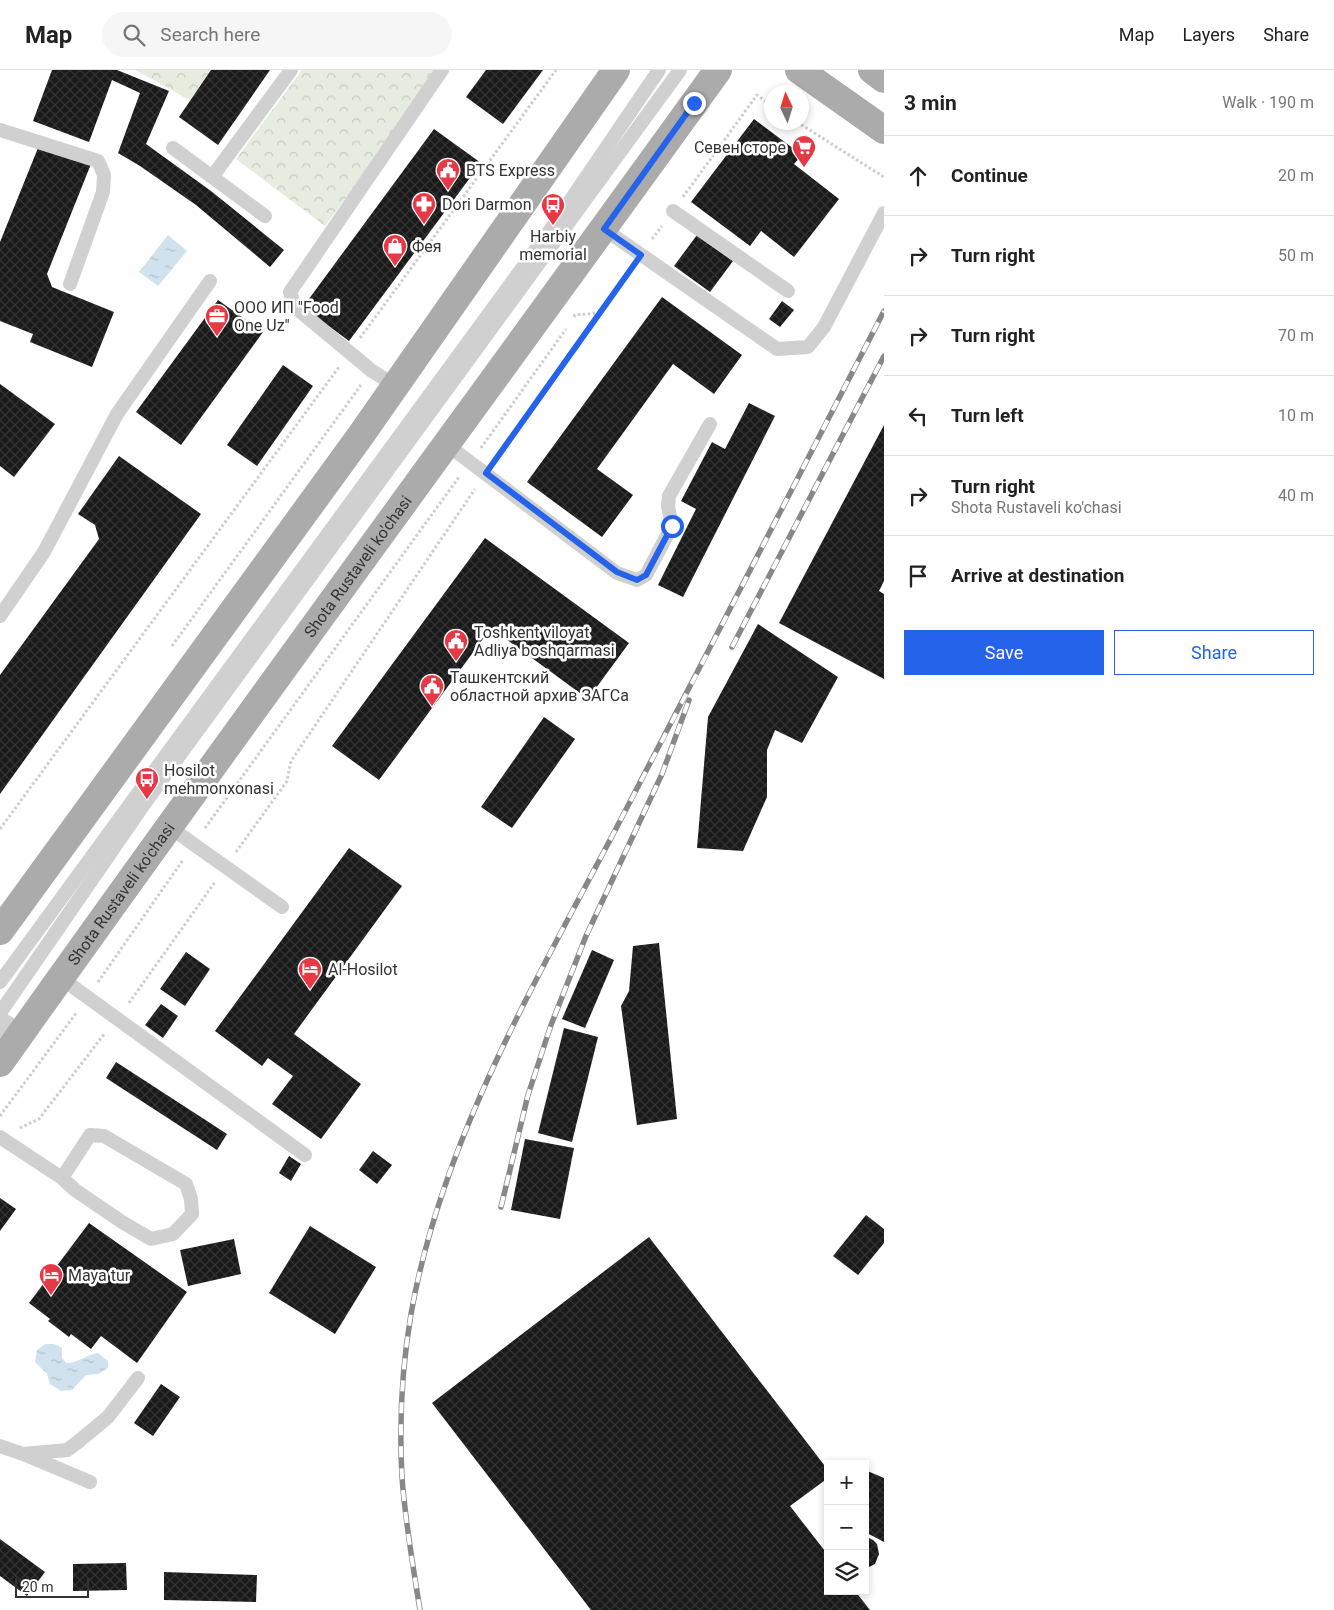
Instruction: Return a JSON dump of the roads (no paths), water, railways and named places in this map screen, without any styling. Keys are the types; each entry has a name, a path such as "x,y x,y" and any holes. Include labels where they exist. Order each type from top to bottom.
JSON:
{"main road":[{"path":"0,931 362,435 616,70"},
{"name":"Shota Rustaveli ko'chasi","path":"0,1063 9,1032 61,978 168,826 718,70"},
{"path":"800,70 884,130"},
{"path":"872,70 884,79"}],"lane":[{"path":"212,177 291,70"},
{"path":"396,386 372,371 295,307 290,292 442,70"},
{"path":"0,982 547,234 659,70"},
{"path":"0,1013 147,800 680,70"},
{"path":"0,130 98,161 104,175 103,192 70,284"},
{"path":"173,148 265,216"},
{"path":"673,211 788,291"},
{"path":"604,229 777,349 808,347 824,327 884,213"},
{"path":"0,616 44,552 117,414 210,281"},
{"path":"446,444 617,572 637,580 646,575 672,526 668,506 669,496 710,424"},
{"path":"168,826 282,907"},
{"path":"61,978 305,1155"},
{"path":"0,1137 62,1178 98,1206 151,1239 173,1234 192,1214 191,1199 186,1184 104,1136 90,1135 62,1178"},
{"path":"23,1454 66,1450 108,1417 138,1378"},
{"path":"0,1446 90,1482"}],"water":[{"path":"168,235 187,251 158,286 139,272"},
{"path":"45,1344 54,1344 62,1348 62,1358 66,1363 75,1362 98,1353 108,1361 108,1368 98,1374 86,1375 72,1390 61,1391 50,1384 47,1374 35,1362 37,1350"}],"railway":[{"path":"420,1610 403,1494 402,1395 405,1354 411,1314 426,1249 445,1185 469,1122 496,1060 526,1000 884,311"},
{"path":"732,647 884,356"},
{"path":"501,1207 528,1095 551,1025 586,936 662,774 689,700"}],"place":[{"name":"Севен сторе","path":"804,168"},
{"name":"BTS Express","path":"448,191"},
{"name":"Dori Darmon","path":"424,225"},
{"name":"Harbiy memorial","path":"553,226"},
{"name":"Фея","path":"395,267"},
{"name":"ООО ИП \"Food One Uz\"","path":"217,337"},
{"name":"Toshkent viloyat Adliya boshqarmasi","path":"456,662"},
{"name":"Ташкентский областной архив ЗАГСа","path":"432,707"},
{"name":"Hosilot mehmonxonasi","path":"147,800"},
{"name":"Al-Hosilot","path":"310,990"},
{"name":"Maya tur","path":"51,1296"}]}
